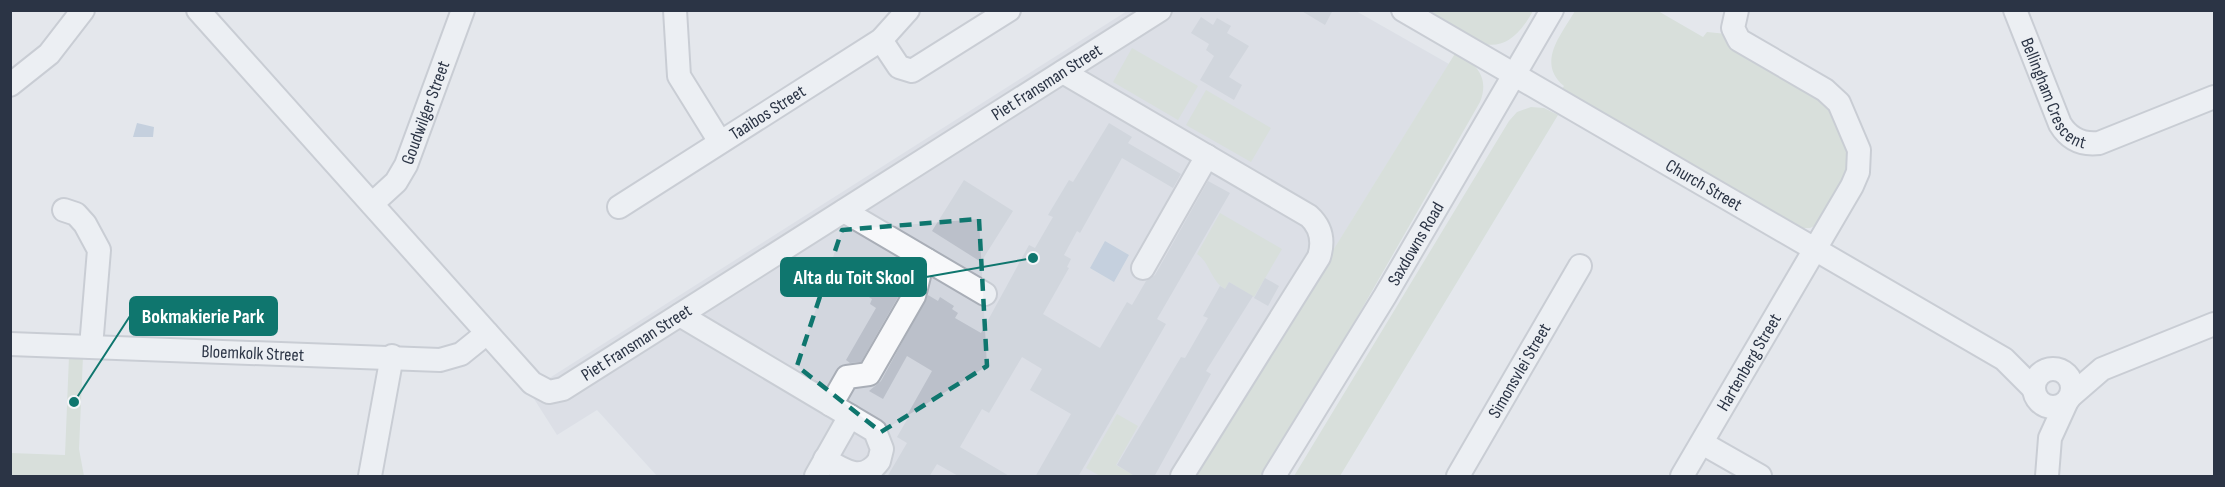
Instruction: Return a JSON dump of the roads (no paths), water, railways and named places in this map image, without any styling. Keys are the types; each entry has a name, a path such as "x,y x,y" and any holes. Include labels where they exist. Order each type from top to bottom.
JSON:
{"street":[{"path":"10,85 49,54 82,10"},
{"name":"Piet Fransman Street","path":"198,10 487,333 536,386 549,392 563,389 1160,10"},
{"name":"Goudwilger Street","path":"372,204 396,182 406,165 463,10"},
{"path":"675,10 675,41 679,76 720,142"},
{"name":"Taaibos Street","path":"619,207 881,40 908,10"},
{"path":"881,40 899,67 912,71 1009,10"},
{"name":"Church Street","path":"1404,10 2004,359 2035,394"},
{"name":"Saxdowns Road","path":"1274,477 1385,296 1552,10"},
{"name":"Hartenberg Street","path":"1682,477 1855,179 1859,165 1859,150 1842,108 1830,94 1739,40 1733,28 1737,10"},
{"name":"Bellingham Crescent","path":"2015,10 2060,124 2068,135 2079,142 2099,143 2214,97"},
{"path":"1063,72 1309,216 1320,232 1322,249 1182,477"},
{"path":"1143,268 1207,156"},
{"path":"64,210 76,214 86,224 99,250 91,347"},
{"path":"844,211 985,294"},
{"path":"831,405 847,377 869,374 914,296 920,272 927,260"},
{"name":"Simonsvlei Street","path":"1458,477 1580,266"},
{"path":"680,315 850,416 879,436 882,448 879,461 869,471 855,474 820,468 850,416"},
{"path":"2035,394 2051,408 2069,399 2102,369 2214,324"},
{"name":"Bloemkolk Street","path":"10,344 392,356 440,360 453,358 487,333"},
{"path":"370,477 392,356"},
{"name":"Church Street","path":"2004,359 2053,369 2102,369"},
{"path":"2047,477 2050,438 2069,399 2073,385 2068,375 2053,369 2035,381 2035,394 2050,438"},
{"path":"1702,443 1760,477"}],"water":[{"path":"137,123 154,127 153,137 133,137"},
{"path":"1105,241 1129,255 1114,282 1090,268"}],"place":[{"name":"Alta du Toit Skool","path":"1033,258"},
{"name":"Bokmakierie Park","path":"74,402"}]}
